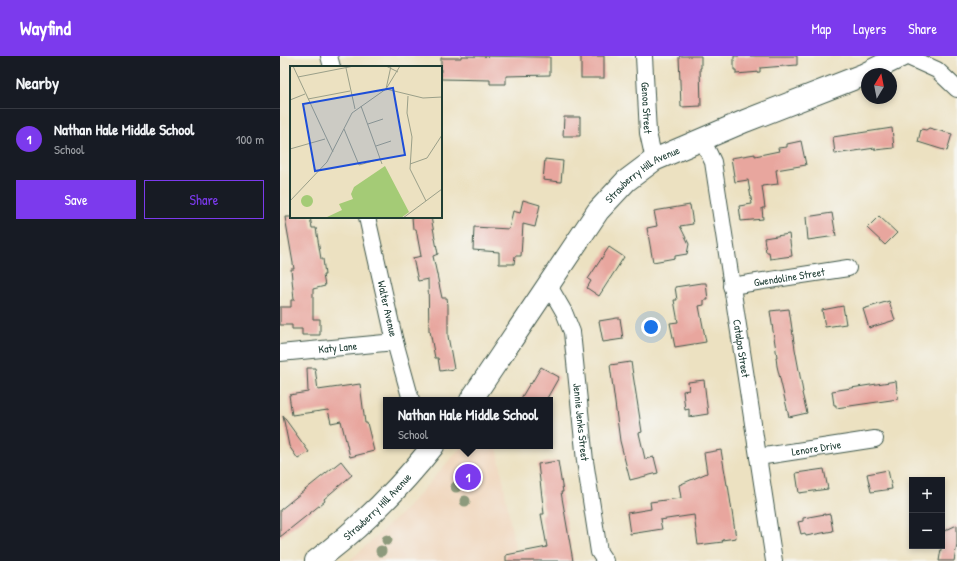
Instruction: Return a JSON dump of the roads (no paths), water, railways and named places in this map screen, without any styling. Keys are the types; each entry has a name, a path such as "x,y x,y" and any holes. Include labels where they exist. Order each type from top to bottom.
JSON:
{"main road":[{"name":"Strawberry Hill Avenue","path":"473,397 598,211 626,180 654,160 702,139 863,75 901,56"},
{"name":"Strawberry Hill Avenue","path":"316,561 380,507 410,475 431,449"}],"street":[{"path":"329,56 332,66"},
{"name":"Genoa Street","path":"644,56 648,132 654,160"},
{"path":"906,56 937,70 957,89"},
{"name":"Catalpa Street","path":"702,139 713,162 758,457 770,560"},
{"name":"Walter Avenue","path":"366,218 395,342 410,397"},
{"name":"Gwendoline Street","path":"731,286 848,268"},
{"name":"Jennie Jenks Street","path":"549,286 564,312 572,332 586,468 598,552 605,561"},
{"name":"Katy Lane","path":"280,353 395,342"},
{"name":"Lenore Drive","path":"758,457 875,439"}],"place":[{"name":"Nathan Hale Middle School","path":"468,477"}]}
